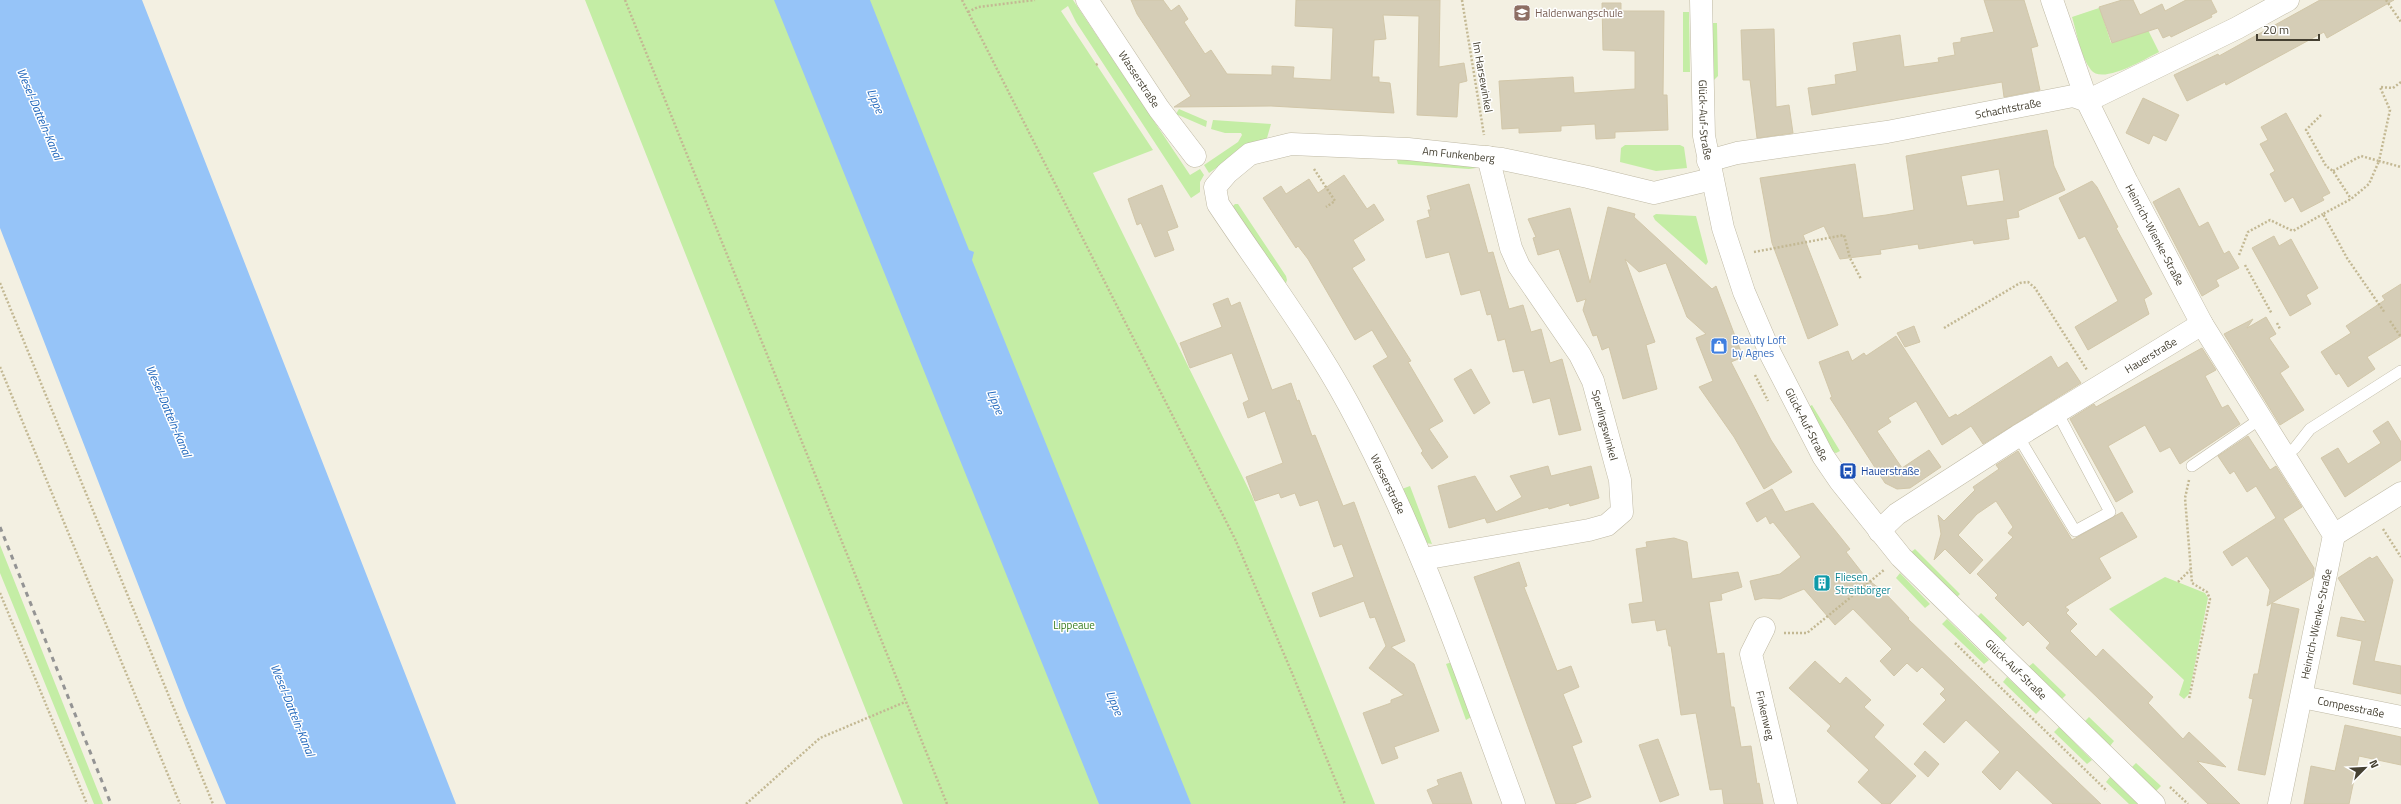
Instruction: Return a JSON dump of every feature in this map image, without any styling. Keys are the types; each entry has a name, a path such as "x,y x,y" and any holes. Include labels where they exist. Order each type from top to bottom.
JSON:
{"street":[{"name":"Wasserstraße","path":"1087,0 1159,109 1195,156"},
{"name":"Glück-Auf-Straße","path":"1701,0 1704,136 1723,228 1744,292 1771,355 1823,456 1879,531 1901,557 2154,804"},
{"name":"Heinrich-Wienke-Straße","path":"2052,0 2087,101 2127,182 2202,324 2334,535 2280,804"},
{"path":"2087,101 2237,28 2288,0"},
{"name":"Schachtstraße","path":"1710,170 1737,153 1887,132 2073,96 2087,101"},
{"name":"Am Funkenberg","path":"1215,188 1226,173 1250,154 1291,144 1408,149 1488,157 1588,177 1654,193 1710,170"},
{"name":"Sperlingswinkel","path":"1423,559 1589,530 1607,525 1622,512 1620,480 1593,381 1580,355 1519,266 1511,248 1488,157"},
{"name":"Wasserstraße","path":"1215,188 1218,204 1316,351 1348,404 1390,486 1423,559 1514,804"},
{"name":"Hauerstraße","path":"1879,531 1900,512 2018,436 2202,324"},
{"path":"2334,535 2401,493"},
{"name":"Finkenweg","path":"1764,628 1751,654 1786,804"},
{"name":"Compesstraße","path":"2302,697 2401,717"}],"lane":[{"path":"2284,456 2295,448 2310,429 2401,371"},
{"path":"2018,436 2075,531 2110,512 2057,412"},
{"path":"2192,466 2260,418"}],"path":[{"path":"625,0 947,804"},
{"path":"962,0 1235,540 1292,673 1345,804"},
{"path":"968,12 978,7 1035,0"},
{"name":"Im Harsewinkel","path":"1462,0 1488,157"},
{"path":"2386,0 2401,22"},
{"path":"2239,255 2248,232 2270,220 2293,231 2351,199 2369,184 2379,161 2390,110 2380,87 2393,88 2401,82"},
{"path":"2321,115 2306,130 2326,166 2334,170 2351,199"},
{"path":"2334,170 2361,156 2401,167"},
{"path":"1314,169 1335,201 1326,207"},
{"path":"2323,214 2347,258 2385,313"},
{"path":"1753,252 1844,235 1850,258 1861,279"},
{"path":"1751,244 1755,259"},
{"path":"2245,265 2272,314"},
{"path":"1944,328 2020,283 2028,282 2035,288 2088,373"},
{"path":"0,283 213,804"},
{"path":"2390,321 2401,337"},
{"path":"2277,323 2280,329"},
{"path":"0,367 180,804"},
{"path":"2189,699 2210,599 2207,592 2192,583 2190,570 2185,498 2192,466"},
{"path":"2372,512 2401,557"},
{"path":"1764,628 1791,634 1807,634 1901,557"},
{"path":"2178,582 2190,570"},
{"path":"0,593 87,804"},
{"path":"746,804 820,738 905,702"}],"green space":[{"name":"Lippeaue","path":"585,0 1073,0 1190,175 1200,169 1204,175 1200,182 1200,192 1191,198 1076,22 1068,6 1061,11 1153,150 1093,173 1252,496 1375,804 903,804"},
{"path":"2114,3 2103,18 2111,43 2131,37 2126,20 2144,22 2159,52 2134,65 2114,73 2097,74 2091,70 2084,58 2072,17"},
{"path":"1683,12 1689,12 1690,72 1683,72"},
{"path":"1711,23 1717,23 1718,76 1714,80"},
{"path":"1179,109 1207,121 1206,127 1176,114"},
{"path":"1213,120 1271,124 1267,138 1245,148 1209,173 1204,165 1238,142 1242,135 1241,133 1225,133 1211,129"},
{"path":"1625,145 1680,145 1684,147 1687,168 1656,171 1620,162 1621,148"},
{"path":"1396,157 1475,164 1476,168 1469,169 1398,164"},
{"path":"1235,204 1238,204 1286,276 1287,280 1284,289 1232,207"},
{"path":"1656,214 1696,216 1708,262 1706,265 1655,220 1653,216"},
{"path":"1812,405 1840,451 1836,453 1833,452 1808,407"},
{"path":"1410,486 1432,544 1426,543 1402,489"},
{"path":"0,545 103,804 94,804 0,573"},
{"path":"1915,549 1960,594 1956,598 1910,553"},
{"path":"1900,573 1930,604 1925,608 1896,578"},
{"path":"2165,577 2205,593 2208,598 2189,694 2184,699 2179,695 2184,680 2109,609"},
{"path":"1981,613 2007,638 2003,643 1976,618"},
{"path":"1947,619 1989,660 1984,664 1942,624"},
{"path":"1452,662 1473,716 1466,720 1446,664"},
{"path":"2033,663 2066,695 2062,699 2028,667"},
{"path":"2007,677 2041,709 2036,714 2003,682"},
{"path":"2089,717 2114,741 2110,746 2084,722"},
{"path":"2059,727 2092,760 2087,764 2054,732"},
{"path":"2136,763 2161,786 2156,791 2132,767"},
{"path":"2110,777 2138,804 2129,804 2106,782"}],"water":[{"name":"Wesel-Datteln-Kanal","path":"0,0 142,0 456,804 226,804 186,708 0,228"},
{"name":"Lippe","path":"774,0 870,0 969,250 974,252 972,260 1191,804 1099,804"}],"building":[{"path":"1131,0 1163,0 1171,11 1179,5 1188,19 1184,22 1205,54 1211,50 1227,74 1272,75 1272,66 1294,67 1293,78 1331,80 1333,28 1295,26 1296,0 1440,0 1439,67 1464,63 1467,81 1459,83 1457,117 1417,115 1419,16 1383,15 1386,39 1374,40 1372,77 1379,77 1379,82 1390,83 1394,113 1271,106 1174,107 1191,96 1137,14"},
{"path":"1984,0 2024,0 2038,46 2031,48 2040,90 2004,97 2002,82 1812,115 1808,88 1836,84 1835,75 1857,71 1853,43 1900,35 1904,67 1939,62 1938,58 1955,55 1953,43 1961,42 1961,38 1994,32"},
{"path":"2122,0 2133,0 2140,15 2162,4 2165,11 2186,0 2211,0 2217,12 2211,15 2212,17 2171,37 2170,35 2163,38 2158,28 2112,43 2099,7"},
{"path":"2320,0 2394,0 2327,38 2324,32 2226,85 2225,82 2187,101 2174,75 2218,54 2219,56"},
{"path":"1602,3 1621,3 1621,11 1664,11 1663,95 1667,95 1668,130 1615,132 1615,138 1596,139 1595,124 1561,126 1561,131 1519,133 1519,128 1502,129 1499,81 1573,77 1574,93 1635,89 1635,51 1603,50"},
{"path":"1774,29 1776,107 1789,105 1793,133 1757,138 1750,80 1743,80 1741,30"},
{"path":"2143,98 2179,115 2166,141 2153,135 2149,144 2126,133"},
{"path":"2286,113 2330,193 2322,197 2324,200 2301,212 2293,197 2285,202 2270,174 2275,171 2260,144 2268,140 2261,127"},
{"path":"2047,130 2054,166 2065,190 2018,211 2019,217 2006,219 2009,239 1974,244 1973,240 1919,249 1918,244 1880,250 1881,254 1840,259 1824,226 1803,235 1838,325 1808,339 1772,243 1760,178 1855,164 1863,218 1886,215 1914,210 1906,156","holes":["1999,169 2004,201 1967,206 1961,176"]},
{"path":"1344,175 1367,209 1374,204 1384,220 1353,240 1365,260 1352,268 1411,361 1408,362 1443,421 1429,429 1448,457 1432,469 1421,453 1423,451 1373,366 1388,357 1372,330 1355,340 1308,259 1298,246 1296,248 1263,198 1281,186 1286,194 1309,179 1318,193"},
{"path":"2092,181 2097,187 2118,227 2116,228 2152,294 2144,299 2149,314 2088,350 2075,327 2118,301 2085,236 2079,239 2059,198"},
{"path":"1469,184 1488,253 1493,252 1509,309 1523,305 1531,332 1541,329 1550,363 1562,359 1581,430 1559,435 1550,398 1533,403 1524,370 1513,372 1505,339 1498,341 1491,314 1487,315 1480,290 1461,295 1449,252 1426,258 1417,221 1430,217 1428,210 1431,210 1427,196"},
{"path":"1162,185 1178,227 1167,231 1174,250 1155,257 1141,223 1137,225 1128,199"},
{"path":"2179,188 2199,227 2208,222 2224,254 2229,251 2239,268 2216,280 2219,286 2202,296 2153,202"},
{"path":"1608,207 1635,214 1634,217 1712,289 1716,286 1743,357 1731,362 1771,440 1792,472 1764,489 1734,437 1699,387 1713,381 1696,338 1706,334 1687,317 1666,263 1639,272 1625,259 1655,342 1646,345 1657,389 1623,399 1609,347 1602,350 1597,335 1593,336 1583,310 1586,299 1577,302 1559,249 1538,255 1533,238 1536,237 1528,219 1570,208 1590,283"},
{"path":"2274,236 2279,246 2291,239 2318,288 2306,295 2311,304 2290,316 2252,248"},
{"path":"2401,284 2401,336 2367,357 2375,369 2348,387 2339,373 2336,375 2321,352 2351,333 2346,326 2385,300 2382,296"},
{"path":"1228,298 1231,306 1240,302 1272,390 1291,383 1312,436 1315,435 1343,506 1354,502 1405,641 1391,647 1414,664 1439,731 1394,747 1398,758 1382,764 1363,713 1391,703 1391,700 1404,695 1369,668 1386,646 1375,617 1370,618 1364,601 1320,617 1312,593 1354,577 1342,544 1334,547 1318,500 1300,506 1295,493 1281,498 1279,493 1255,501 1246,477 1283,463 1265,411 1248,418 1243,403 1249,400 1232,353 1190,368 1180,343 1222,327 1213,304"},
{"path":"2266,317 2276,334 2269,338 2289,367 2280,373 2304,410 2280,425 2224,334 2253,319 2247,328"},
{"path":"1914,326 1920,342 1905,347 1897,333"},
{"path":"1896,336 1949,418 1956,414 1957,416 2051,356 2058,368 2067,362 2081,383 1983,444 1971,426 1942,445 1916,401 1888,418 1891,422 1877,431 1902,468 1929,450 1941,467 1910,488 1897,489 1885,483 1830,398 1832,397 1819,362 1848,351 1852,361 1864,353 1866,356"},
{"path":"2202,348 2216,370 2205,376 2222,408 2228,405 2240,424 2180,464 2170,447 2160,452 2145,425 2108,446 2133,492 2116,502 2070,419 2094,404 2096,407"},
{"path":"1471,369 1490,403 1474,414 1454,379"},
{"path":"2388,421 2401,442 2401,460 2345,497 2321,458 2338,448 2348,464 2381,443 2373,431"},
{"path":"2248,436 2270,470 2276,466 2302,507 2283,519 2314,568 2313,577 2267,606 2270,590 2247,556 2232,566 2223,552 2276,518 2256,486 2247,492 2234,471 2230,474 2218,456"},
{"path":"2018,451 2072,540 2122,512 2137,537 2099,558 2111,578 2065,607 2069,610 2066,613 2077,624 2070,631 2096,657 2103,649 2153,697 2148,703 2183,739 2189,732 2226,767 2197,761 2240,804 2208,804 2046,648 2050,643 2028,621 2023,626 1995,598 1998,595 1977,574 2013,537 2008,533 2013,527 1996,501 1977,514 1958,535 1983,560 1970,574 1945,549 1934,560 1941,534 1938,515 1944,521 1975,490 1973,487 1999,469 1996,465"},
{"path":"1548,466 1551,476 1591,466 1599,498 1570,506 1569,503 1549,509 1548,507 1487,523 1485,518 1449,528 1438,486 1475,476 1496,512 1522,497 1510,476"},
{"path":"1772,489 1785,512 1813,503 1850,549 1846,552 1867,579 1884,592 1909,618 1908,619 2101,804 2053,804 2017,770 2000,790 1982,772 2000,752 1966,720 1944,743 1923,724 1946,700 1940,694 1945,689 1922,667 1917,672 1907,663 1894,676 1880,661 1892,649 1853,609 1835,625 1804,589 1780,599 1763,598 1755,600 1750,581 1780,574 1801,557 1773,522 1770,524 1766,516 1757,522 1746,503"},
{"path":"1674,538 1687,542 1692,579 1738,572 1742,587 1721,594 1722,600 1709,602 1717,654 1724,653 1731,707 1734,707 1741,747 1751,746 1757,784 1759,783 1763,804 1724,804 1722,789 1710,790 1696,713 1681,715 1671,646 1669,646 1666,629 1657,631 1655,620 1632,623 1629,604 1643,602 1636,549 1647,547 1646,542"},
{"path":"2377,556 2393,580 2374,661 2401,666 2401,694 2353,684 2362,641 2337,636 2341,617 2366,622 2338,578 2370,557 2372,559"},
{"path":"1519,562 1527,586 1524,587 1557,671 1571,666 1579,687 1563,694 1582,742 1572,746 1591,797 1574,804 1556,804 1474,577"},
{"path":"2272,603 2299,609 2265,775 2238,770 2253,699 2249,698 2254,674 2258,674"},
{"path":"1815,661 1840,684 1846,677 1871,700 1864,707 1884,725 1874,737 1916,776 1890,804 1882,804 1858,782 1869,770 1827,731 1831,726 1789,688"},
{"path":"2345,725 2401,737 2401,765 2359,756 2349,804 2304,804 2311,766 2335,771"},
{"path":"1658,739 1679,795 1660,802 1639,745"},
{"path":"1925,751 1939,764 1928,777 1914,764"},
{"path":"1461,772 1472,804 1433,804 1427,790 1439,785 1437,780"}],"railway":[{"path":"0,527 111,804"}],"place":[{"name":"Haldenwangschule","path":"1522,13"},
{"name":"Beauty Loft by Agnes","path":"1719,346"},
{"name":"Hauerstraße","path":"1848,471"},
{"name":"Fliesen Streitbörger","path":"1822,583"}]}
